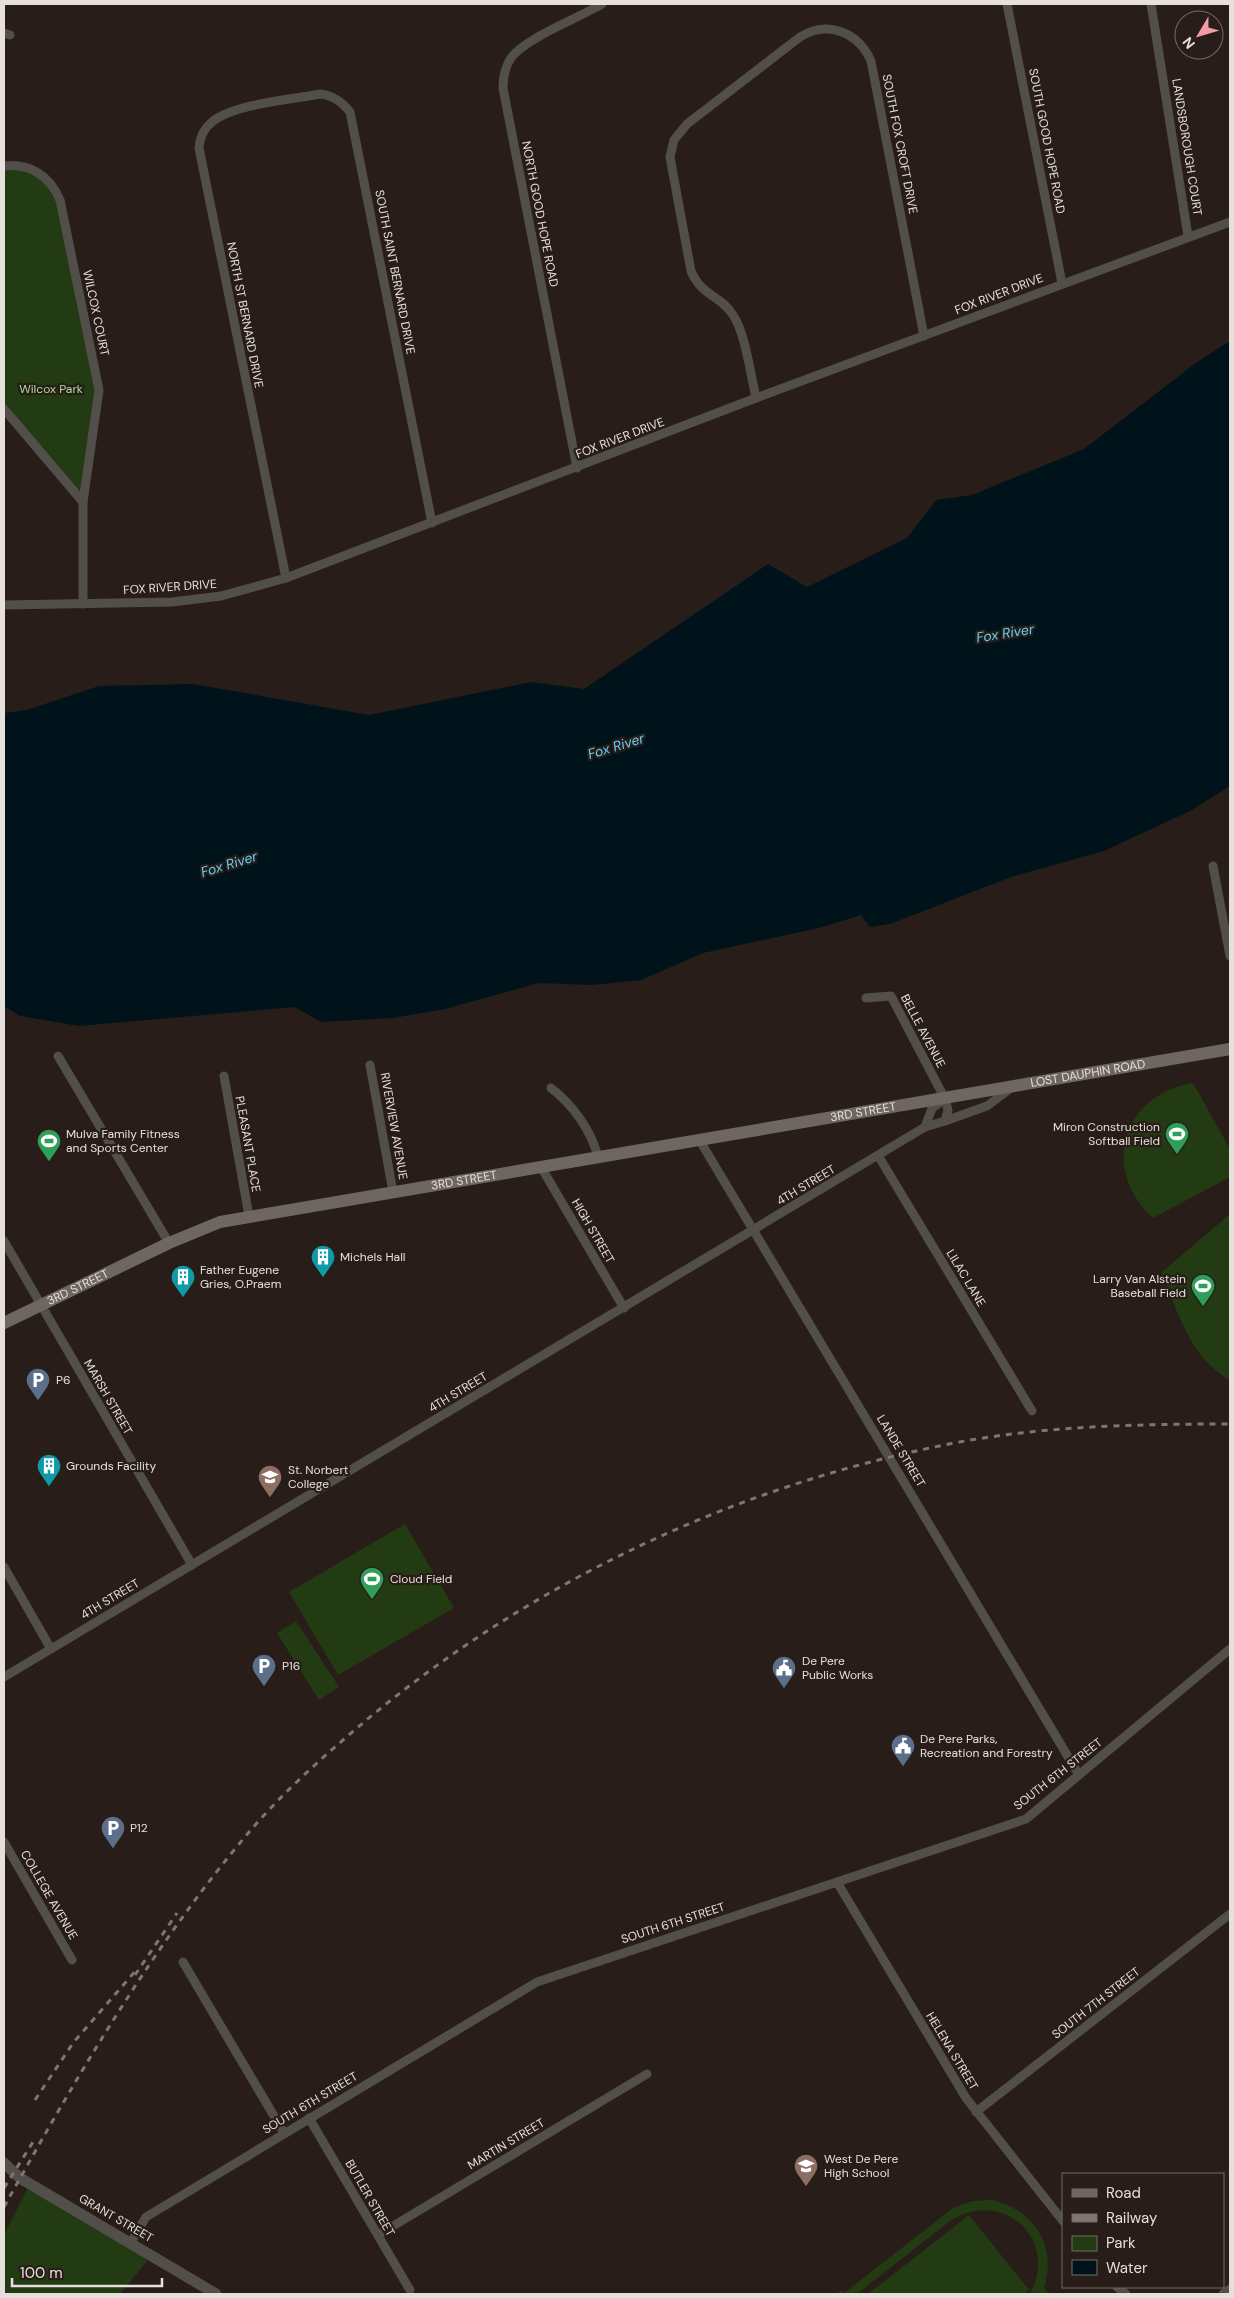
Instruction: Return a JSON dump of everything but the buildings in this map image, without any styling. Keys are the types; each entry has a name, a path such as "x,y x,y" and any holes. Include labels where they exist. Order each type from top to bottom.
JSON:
{"main road":[{"name":"LOST DAUPHIN ROAD","path":"945,1099 1230,1048"},
{"name":"3RD STREET","path":"4,1323 201,1228 249,1216 945,1099"}],"street":[{"name":"NORTH GOOD HOPE ROAD","path":"577,468 503,88 506,68 516,52 602,4"},
{"name":"SOUTH GOOD HOPE ROAD","path":"1007,4 1062,283"},
{"name":"LANDSBOROUGH COURT","path":"1151,4 1188,236"},
{"name":"SOUTH FOX CROFT DRIVE","path":"756,398 738,323 728,308 700,288 692,271 670,156 674,140 687,124 805,34 828,29 848,34 866,52 871,61 924,336"},
{"name":"SOUTH SAINT BERNARD DRIVE","path":"270,102 321,94 329,96 344,105 352,117 432,523"},
{"name":"NORTH ST BERNARD DRIVE","path":"270,102 222,115 212,122 200,136 199,148 286,578"},
{"name":"WILCOX COURT","path":"4,166 20,166 42,174 51,183 60,200 99,390 83,502 83,604"},
{"name":"FOX RIVER DRIVE","path":"4,605 172,602 220,596 286,578 756,398 1230,222"},
{"path":"4,409 83,502"},
{"path":"1213,866 1230,956"},
{"name":"BELLE AVENUE","path":"866,998 891,996 945,1099"},
{"path":"58,1056 169,1243"},
{"name":"RIVERVIEW AVENUE","path":"370,1065 393,1192"},
{"name":"PLEASANT PLACE","path":"224,1076 249,1216"},
{"name":"4TH STREET","path":"4,1677 879,1157 925,1127 987,1106 1014,1086"},
{"path":"551,1088 562,1097 588,1130 594,1140 598,1157"},
{"path":"925,1127 932,1108 945,1099 948,1110 945,1121"},
{"name":"LANDE STREET","path":"700,1141 1079,1774"},
{"name":"LILAC LANE","path":"879,1157 1032,1411"},
{"name":"HIGH STREET","path":"541,1167 624,1308"},
{"name":"MARSH STREET","path":"4,1241 192,1565"},
{"path":"4,1566 51,1649"},
{"name":"SOUTH 6TH STREET","path":"131,2242 146,2217 537,1982 1026,1819 1230,1649"},
{"name":"COLLEGE AVENUE","path":"4,1842 72,1960"},
{"name":"HELENA STREET","path":"836,1882 966,2098 1062,2220"},
{"name":"SOUTH 7TH STREET","path":"976,2112 1230,1914"},
{"path":"183,1962 284,2133"},
{"name":"MARTIN STREET","path":"378,2235 647,2074"},
{"name":"BUTLER STREET","path":"309,2118 410,2290"},
{"name":"GRANT STREET","path":"4,2163 20,2178 216,2294"},
{"path":"1223,2294 1230,2289"}],"green space":[{"name":"Wilcox Park","path":"4,166 31,169 57,192 99,390 83,502 4,409"},
{"name":"Miron Construction Softball Field","path":"1193,1083 1230,1149 1230,1177 1153,1218 1137,1199 1127,1178 1124,1157 1126,1137 1135,1118 1149,1102 1169,1090"},
{"name":"Larry Van Alstein Baseball Field","path":"1230,1214 1230,1380 1204,1359 1195,1347 1180,1318 1161,1273"},
{"name":"Cloud Field","path":"405,1524 454,1608 338,1675 289,1592"},
{"path":"296,1621 339,1687 319,1700 277,1633"},
{"path":"30,2183 152,2255 120,2294 4,2294 4,2235"},
{"path":"992,2200 1007,2205 1019,2212 1039,2232 1045,2244 1048,2257 1044,2287 1049,2294 1030,2294 1037,2274 1037,2255 1032,2238 1021,2224 1006,2215 989,2210 970,2212 950,2221 857,2294 837,2294 841,2290 844,2293 953,2208 972,2201"},
{"path":"969,2215 1029,2290 1023,2294 868,2294"}],"water":[{"name":"Fox River","path":"1230,341 1230,786 1190,811 1104,851 1011,877 890,924 870,927 861,915 819,928 703,953 641,980 592,985 539,983 445,1009 393,1018 321,1022 295,1007 79,1026 20,1016 4,1006 4,713 27,710 99,686 193,684 369,715 531,682 584,689 768,564 807,587 907,538 936,500 972,495 1084,449 1197,362"}],"railway":[{"path":"4,2207 88,2061 149,1965 181,1919 250,1831 273,1805 350,1734 415,1681 483,1633 555,1590 629,1551 705,1517 783,1488 863,1464 944,1445 1050,1430 1086,1427 1230,1424"},
{"path":"135,1975 177,1913"},
{"path":"35,2100 73,2043 138,1968"},
{"path":"4,2188 33,2142"}],"place":[{"name":"Miron Construction Softball Field","path":"1177,1155"},
{"name":"Mulva Family Fitness and Sports Center","path":"49,1162"},
{"name":"Michels Hall","path":"323,1278"},
{"name":"Father Eugene Gries, O.Praem","path":"183,1298"},
{"name":"Larry Van Alstein Baseball Field","path":"1203,1307"},
{"name":"P6","path":"38,1401"},
{"name":"Grounds Facility","path":"49,1487"},
{"name":"St. Norbert College","path":"270,1498"},
{"name":"Cloud Field","path":"372,1600"},
{"name":"P16","path":"264,1687"},
{"name":"De Pere Public Works","path":"784,1689"},
{"name":"De Pere Parks, Recreation and Forestry","path":"903,1767"},
{"name":"P12","path":"113,1849"},
{"name":"West De Pere High School","path":"806,2187"}]}
